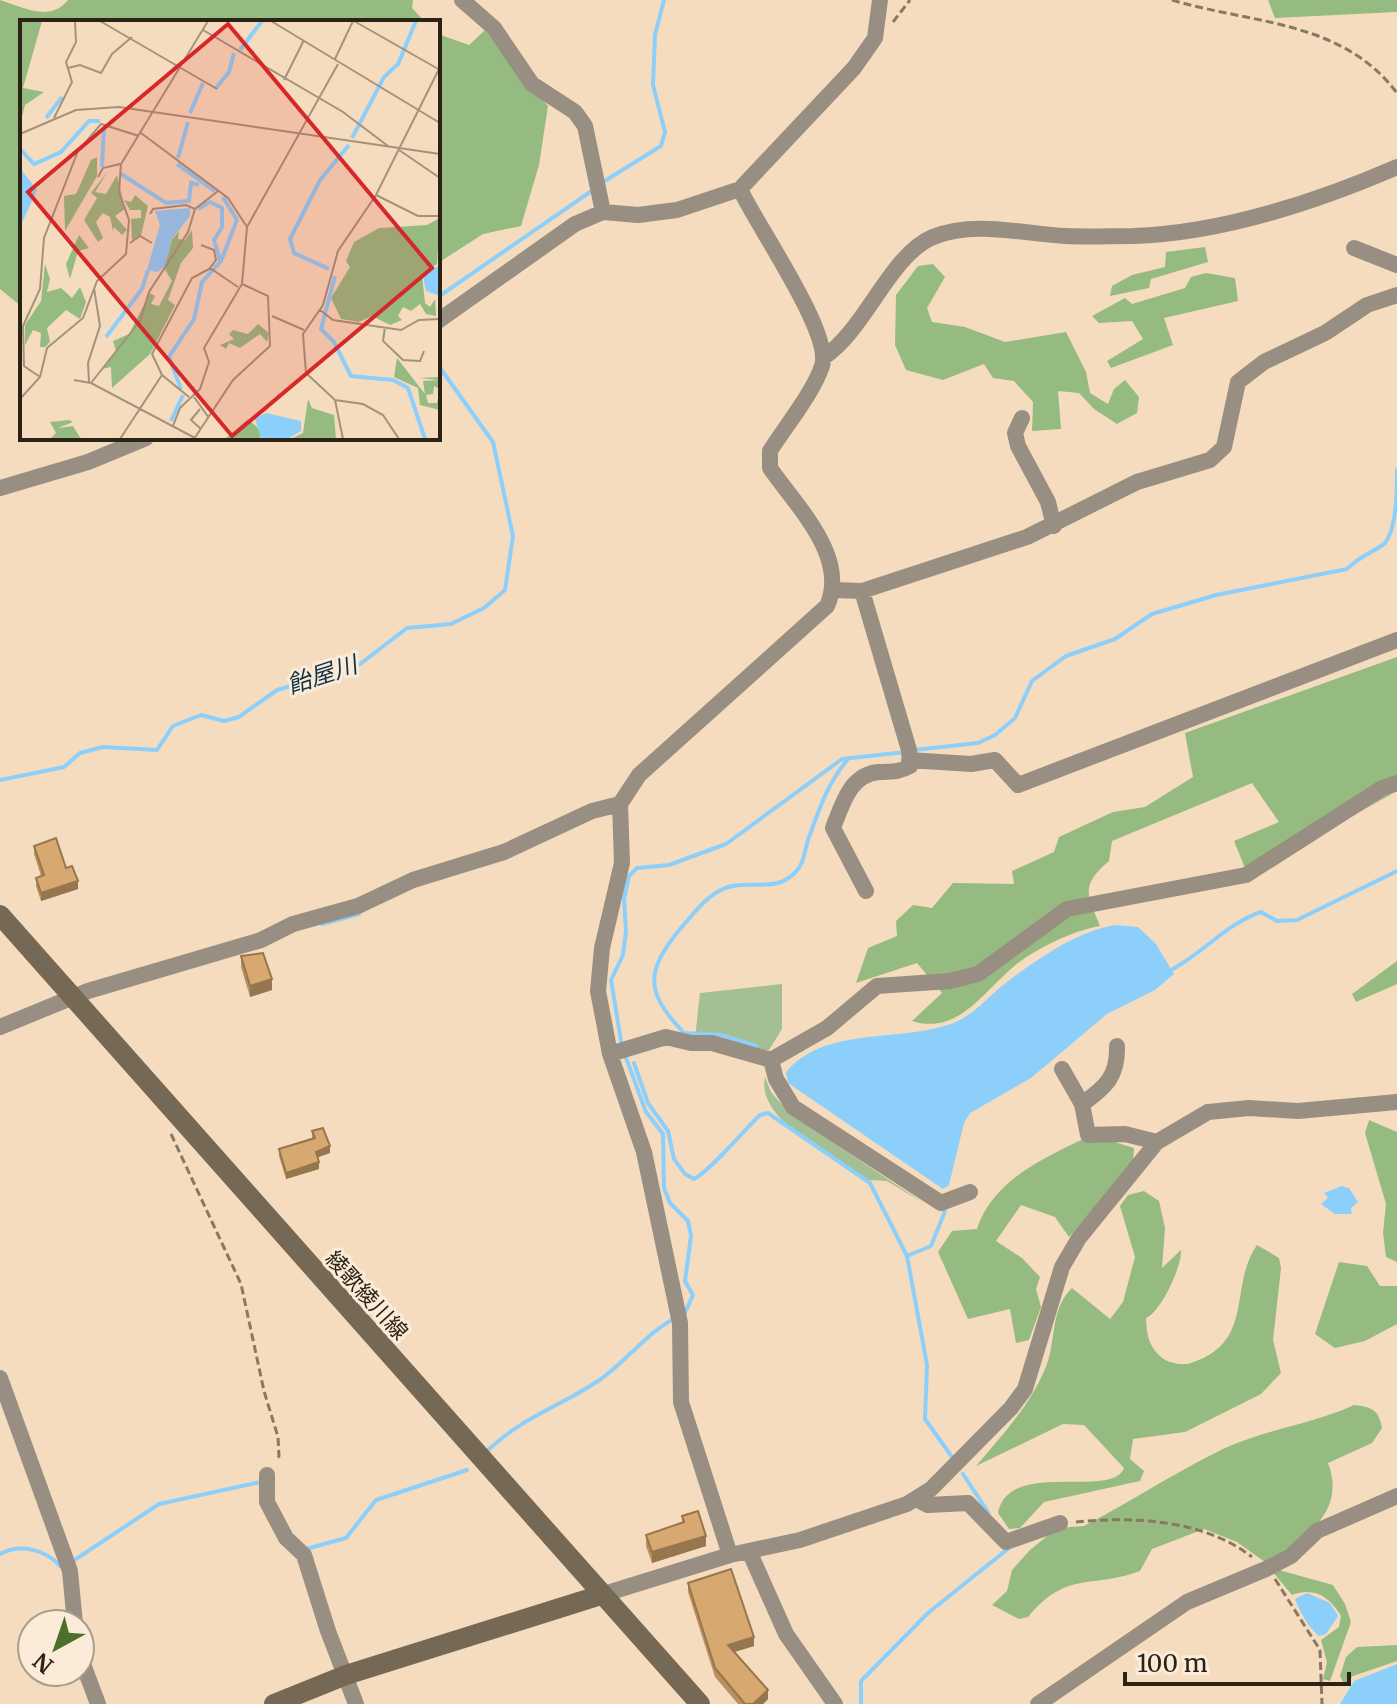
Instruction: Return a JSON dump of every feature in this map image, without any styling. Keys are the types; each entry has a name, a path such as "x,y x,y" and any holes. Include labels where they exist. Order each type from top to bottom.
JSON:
{"main road":[{"name":"綾歌綾川線","path":"0,915 700,1704"},
{"path":"274,1704 346,1675 601,1595"}],"street":[{"path":"462,0 494,28 532,84 585,126 602,205"},
{"path":"602,205 638,215 677,210 740,189 854,68 875,38 880,0"},
{"path":"824,357 841,346 907,257 932,237 972,229 1068,236 1137,236 1203,228 1357,185 1397,167"},
{"path":"730,1555 681,1402 679,1318 619,1051 598,991 602,948 622,863 620,804 639,775 827,606 834,590 835,574 819,538 770,468 769,461 770,451 822,368 822,339 754,220 740,189"},
{"path":"440,320 602,205"},
{"path":"1354,248 1397,265"},
{"path":"834,590 862,591 1054,526 1137,482 1210,460 1224,447 1238,382 1264,362 1325,333 1367,305 1397,295"},
{"path":"1022,418 1015,433 1018,446 1048,502 1054,526"},
{"path":"0,488 88,462 141,440"},
{"path":"862,591 910,766 896,773 877,772 861,778 847,792 833,828 866,891"},
{"path":"909,754 971,764 995,760 1018,785 1397,640"},
{"path":"619,1051 666,1037 691,1043 712,1043 771,1060 827,1028 877,986 950,981 978,974 1067,909 1246,875 1382,788 1397,783"},
{"path":"0,1027 73,998 191,959 261,940 293,924 358,906 413,880 504,852 592,811 620,804"},
{"path":"1082,1104 1100,1091 1118,1068 1117,1046"},
{"path":"771,1060 776,1079 793,1107 941,1203 970,1192"},
{"path":"1062,1069 1082,1104 1088,1135 1125,1134 1157,1142"},
{"path":"601,1595 730,1555 800,1540 916,1499 948,1474 1025,1389 1062,1267 1079,1238 1157,1142 1208,1112 1249,1108 1298,1111 1397,1102"},
{"path":"0,1378 70,1571 73,1608"},
{"path":"267,1481 267,1502 286,1538 304,1555 356,1704"},
{"path":"1038,1704 1187,1602 1266,1569 1291,1556 1317,1531 1397,1496"},
{"path":"916,1499 928,1505 968,1503 1009,1540 1060,1523"},
{"path":"749,1551 786,1634 835,1704"}],"path":[{"path":"1172,0 1306,30 1335,40 1386,78 1397,93"},
{"path":"178,1117 170,1132 241,1284 264,1391 278,1437 279,1456 267,1481"}],"green space":[{"path":"0,0 45,12 61,7 68,0 413,0 412,8 423,20 20,20 20,305 0,289"},
{"path":"1268,0 1397,0 1397,12 1275,18"},
{"path":"485,30 548,106 539,165 521,226 483,234 440,262 440,35 469,45"},
{"path":"1205,247 1208,262 1151,279 1149,288 1110,296 1112,286 1132,275 1165,267 1166,252"},
{"path":"933,264 945,277 927,308 932,322 965,327 1005,342 1066,332 1086,372 1090,393 1108,404 1114,389 1125,380 1139,397 1137,413 1117,424 1094,409 1079,393 1058,391 1061,429 1032,431 1033,402 1014,381 993,378 984,364 943,380 906,370 895,345 896,295 918,266"},
{"path":"1206,273 1235,278 1238,301 1164,318 1173,345 1111,368 1107,361 1143,339 1132,321 1099,323 1092,316 1125,298 1132,304 1185,288 1191,277"},
{"path":"1397,657 1397,791 1306,842 1245,868 1234,841 1279,822 1252,783 1112,841 1109,861 1094,877 1089,891 1100,926 1071,934 1033,953 974,1004 946,1021 930,1024 912,1021 942,993 917,963 856,983 868,948 897,936 896,921 913,905 932,908 953,883 1014,884 1012,871 1054,852 1059,837 1113,812 1145,807 1193,777 1185,733"},
{"path":"1397,961 1397,984 1356,1002 1352,994"},
{"path":"782,984 782,1029 769,1050 758,1050 720,1036 695,1038 700,993"},
{"path":"765,1077 771,1092 789,1113 925,1204 887,1181 869,1180 802,1137 773,1109 765,1093"},
{"path":"1369,1120 1397,1132 1397,1262 1386,1257 1383,1233 1386,1204 1365,1133"},
{"path":"1081,1140 1111,1141 1134,1148 1133,1163 1069,1237 1055,1217 1021,1205 996,1241 1022,1258 1040,1277 1036,1289 1041,1307 1029,1340 1016,1343 1010,1309 968,1319 938,1252 952,1231 977,1229 994,1198 1019,1174"},
{"path":"1144,1191 1159,1201 1165,1228 1162,1268 1181,1250 1170,1288 1158,1307 1146,1318 1153,1348 1167,1361 1187,1364 1211,1354 1225,1341 1238,1312 1244,1278 1257,1245 1279,1258 1281,1268 1273,1340 1281,1373 1261,1394 1185,1432 1133,1439 1130,1459 1144,1471 1140,1481 1044,1502 1020,1528 1009,1529 998,1513 1006,1497 1020,1487 1039,1483 1101,1481 1116,1477 1124,1468 1084,1425 1063,1424 976,1466 1014,1420 1039,1383 1049,1359 1060,1306 1072,1288 1110,1319 1123,1302 1135,1257 1120,1206 1128,1195"},
{"path":"1339,1262 1367,1266 1380,1286 1397,1286 1397,1324 1365,1341 1335,1348 1315,1334"},
{"path":"1354,1405 1374,1410 1382,1428 1372,1443 1328,1463 1332,1496 1327,1510 1294,1545 1265,1562 1237,1542 1204,1529 1152,1549 1140,1571 1080,1583 1055,1593 1028,1617 1019,1619 992,1605 1007,1591 1012,1570 1057,1528 1084,1526 1225,1448"},
{"path":"1275,1569 1333,1585 1345,1604 1351,1622 1330,1681 1323,1679 1327,1662 1321,1640 1339,1627 1341,1616 1320,1595 1307,1592 1292,1595 1272,1571"},
{"path":"1397,1645 1397,1661 1353,1676 1345,1686 1340,1676 1346,1657 1357,1647"}],"water":[{"path":"1115,925 1138,927 1156,944 1174,974 1155,990 1107,1014 1031,1078 970,1113 964,1123 949,1185 943,1189 788,1083 786,1072 820,1048 861,1038 927,1030 957,1021 1045,955 1086,933"},
{"path":"1342,1186 1349,1188 1358,1202 1351,1208 1352,1214 1335,1214 1321,1204 1328,1198 1324,1193"},
{"path":"1307,1593 1330,1603 1338,1616 1326,1634 1319,1636 1299,1609 1295,1599"},
{"path":"1397,1664 1397,1704 1340,1704 1354,1681"}],"building":[{"path":"56,838 66,868 72,866 78,881 41,893 36,878 44,875 34,846"},
{"path":"263,953 272,979 250,986 241,956"},
{"path":"323,1128 330,1146 316,1152 319,1162 286,1173 279,1149 315,1138 312,1131"},
{"path":"698,1511 706,1536 652,1552 646,1535 684,1522 682,1516"},
{"path":"731,1569 754,1637 728,1645 768,1690 753,1704 745,1704 715,1668 688,1583"}],"waterway":[{"name":"飴屋川","path":"603,182 661,146 665,132 653,85 655,35 664,0"},
{"name":"飴屋川","path":"440,296 593,190"},
{"name":"飴屋川","path":"0,780 64,767 80,753 103,747 157,750 173,726 201,715 224,721 239,717 277,690 355,668 407,628 451,624 484,608 505,590 513,536 493,442 440,368"},
{"path":"914,750 978,743 995,735 1015,718 1032,681 1066,656 1115,639 1152,614 1216,595 1347,569 1384,544 1388,537 1395,509 1397,470"},
{"path":"622,1047 611,980 623,955 626,931 624,899 629,876 637,868 669,865 726,844 842,759 906,752"},
{"path":"756,1046 722,1035 684,1033 671,1019 656,993 656,970 660,958 680,929 713,894 739,885 780,882 798,869 824,798 848,759"},
{"path":"1169,971 1249,917 1261,912 1277,921 1297,920 1397,871"},
{"path":"322,924 359,914"},
{"path":"625,1055 646,1112 663,1134 664,1188 670,1203 688,1221 691,1236 685,1281 693,1295 684,1315"},
{"path":"634,1063 648,1103 668,1131 674,1159 685,1174 694,1179 760,1115 768,1113 870,1183 907,1256 927,1365 925,1419 952,1457"},
{"path":"907,1256 931,1246 945,1211"},
{"path":"488,1450 529,1420 598,1381 656,1330 676,1318"},
{"path":"306,1549 346,1538 376,1500 467,1470"},
{"path":"963,1474 988,1512"},
{"path":"73,1561 159,1504 261,1482"},
{"path":"861,1704 861,1681 928,1613 1009,1548"},
{"path":"0,1554 16,1549 33,1550 48,1556 60,1566"}]}
